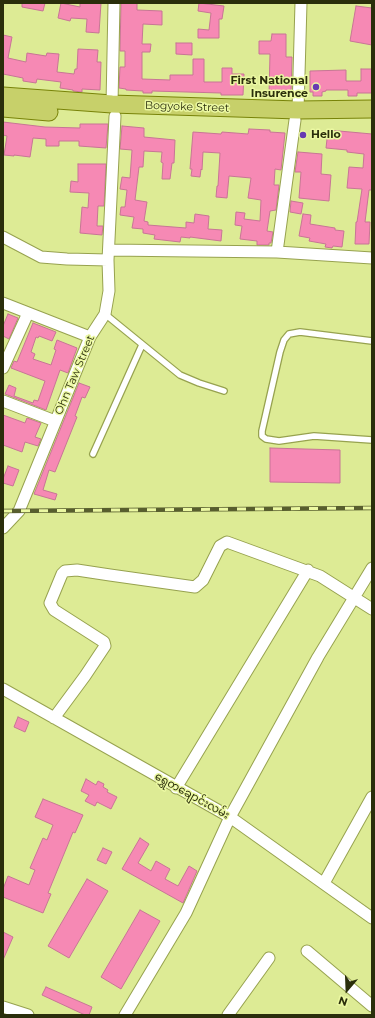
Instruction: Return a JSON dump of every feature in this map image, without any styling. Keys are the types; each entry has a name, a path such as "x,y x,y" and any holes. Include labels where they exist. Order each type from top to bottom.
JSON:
{"main road":[{"name":"Bogyoke Street","path":"3,96 114,110"},
{"name":"Bogyoke Street","path":"3,108 296,115 372,121"},
{"name":"Bogyoke Street","path":"296,115 372,109"}],"street":[{"name":"Ohn Taw Street","path":"3,528 19,511 90,337 105,314 108,291 114,110 114,3"},
{"path":"277,252 296,115 301,3"},
{"path":"3,237 41,257 67,259 109,255 277,252 372,258"},
{"path":"3,303 90,337"},
{"path":"3,368 28,313"},
{"path":"3,401 55,421"},
{"path":"54,718 105,646 104,642 54,610 50,603 62,574 65,571 77,570 195,587 203,580 220,546 227,542 308,570 372,609"},
{"path":"125,1015 186,913 230,817 318,657 353,597 372,568"},
{"path":"176,788 308,570"},
{"name":"ရွှေတချောင်းလမ်း","path":"3,689 176,788 230,817 372,918"},
{"path":"324,883 372,797"},
{"path":"307,951 372,1006"},
{"path":"228,1015 269,958"},
{"path":"3,1007 28,1015"}],"lane":[{"path":"105,314 180,375 224,392"},
{"path":"372,341 300,332 289,334 284,340 280,352 262,431 262,436 266,439 279,441 314,436 372,440"},
{"path":"93,454 142,345"}],"building":[{"path":"22,3 45,3 43,11 22,7"},
{"path":"61,3 80,7 80,3 101,3 99,33 86,32 87,19 71,18 70,21 58,18"},
{"path":"121,3 137,3 137,10 162,11 162,25 143,24 142,44 151,44 150,52 142,52 142,79 170,80 170,75 193,75 193,59 204,59 204,82 222,82 222,68 232,68 232,74 244,74 243,95 152,91 152,93 143,93 143,91 119,88 120,67 125,67 125,51 120,51"},
{"path":"199,3 224,6 222,19 219,19 219,38 198,38 198,29 209,30 211,13 198,11"},
{"path":"356,6 372,8 372,45 350,41"},
{"path":"272,34 286,34 286,57 292,57 291,94 269,95 270,54 259,54 259,41 271,41"},
{"path":"3,35 12,37 8,58 26,62 27,53 46,56 47,53 59,54 57,72 74,74 75,69 77,69 78,49 98,50 97,62 101,62 100,90 82,89 82,92 73,91 60,88 61,82 37,79 36,83 23,81 23,78 3,74"},
{"path":"176,43 192,43 192,55 176,54"},
{"path":"361,69 372,69 372,93 357,93 357,96 348,96 348,90 326,90 322,92 322,96 313,96 313,92 310,92 310,71 346,70 346,81 361,81"},
{"path":"3,122 45,127 80,128 80,124 108,124 106,148 79,146 79,141 59,141 59,146 46,146 46,139 33,138 30,157 4,155 7,136 3,135"},
{"path":"122,126 144,128 144,137 175,140 174,163 172,163 170,179 162,179 162,152 144,151 143,167 139,167 135,200 147,202 144,221 148,222 148,225 186,228 186,222 194,223 195,214 209,216 208,229 222,230 221,241 190,237 181,237 180,242 154,239 155,235 143,233 143,229 132,228 134,217 120,215 121,207 125,207 127,190 120,189 122,177 130,178 132,150 120,149"},
{"path":"249,129 270,130 270,132 285,133 281,170 275,169 274,185 279,185 276,210 270,211 267,231 273,232 271,243 269,243 269,245 257,245 257,241 240,239 242,226 235,225 236,212 245,213 244,219 260,221 261,200 248,198 251,178 229,176 227,198 216,197 220,153 203,152 200,177 191,176 192,169 190,169 193,132 248,134"},
{"path":"328,130 372,134 372,190 369,190 365,222 370,222 369,244 355,244 356,222 362,189 347,188 349,167 363,168 364,154 347,152 347,150 326,148"},
{"path":"298,152 322,154 321,174 331,175 329,201 299,198 301,172 295,172"},
{"path":"78,164 106,164 104,206 98,206 97,226 103,226 102,235 80,233 82,207 88,208 89,193 70,192 71,181 78,182"},
{"path":"291,201 303,203 301,214 290,212"},
{"path":"303,214 311,215 310,224 344,231 342,247 325,247 326,244 309,241 310,238 299,236"},
{"path":"8,314 18,318 9,339 3,336 3,326"},
{"path":"33,323 56,332 52,341 39,336 38,338 36,337 31,352 35,354 33,359 51,365 56,350 54,349 57,340 77,348 68,373 60,370 46,410 5,394 9,385 16,388 14,396 33,403 34,400 38,401 45,381 11,368 14,361 17,362"},
{"path":"79,383 90,387 85,398 82,397 75,416 77,417 55,472 49,470 43,490 57,494 55,500 34,494"},
{"path":"3,415 25,423 27,418 41,423 35,437 41,439 38,446 25,442 22,452 3,445"},
{"path":"270,448 340,450 340,483 270,482"},
{"path":"8,466 19,470 13,486 3,483"},
{"path":"18,717 29,722 25,732 14,727"},
{"path":"86,779 96,785 98,781 104,784 103,787 108,790 107,792 117,797 111,809 97,802 95,806 85,801 89,795 81,791"},
{"path":"43,799 83,815 75,833 73,832 48,893 51,894 43,913 3,897 3,889 8,876 29,885 35,870 30,868 43,838 47,840 53,825 35,817"},
{"path":"140,838 149,844 138,863 151,871 156,861 170,869 165,879 178,886 189,866 197,871 183,903 122,869"},
{"path":"103,848 112,852 106,864 97,860"},
{"path":"87,879 108,891 69,958 48,946"},
{"path":"140,910 160,921 121,989 101,977"},
{"path":"3,932 13,937 3,960"},
{"path":"46,987 92,1007 89,1015 85,1015 42,995"}],"railway":[{"path":"3,511 372,508"}],"place":[{"name":"First National Insurence","path":"316,87"},
{"name":"Hello","path":"303,135"}]}
